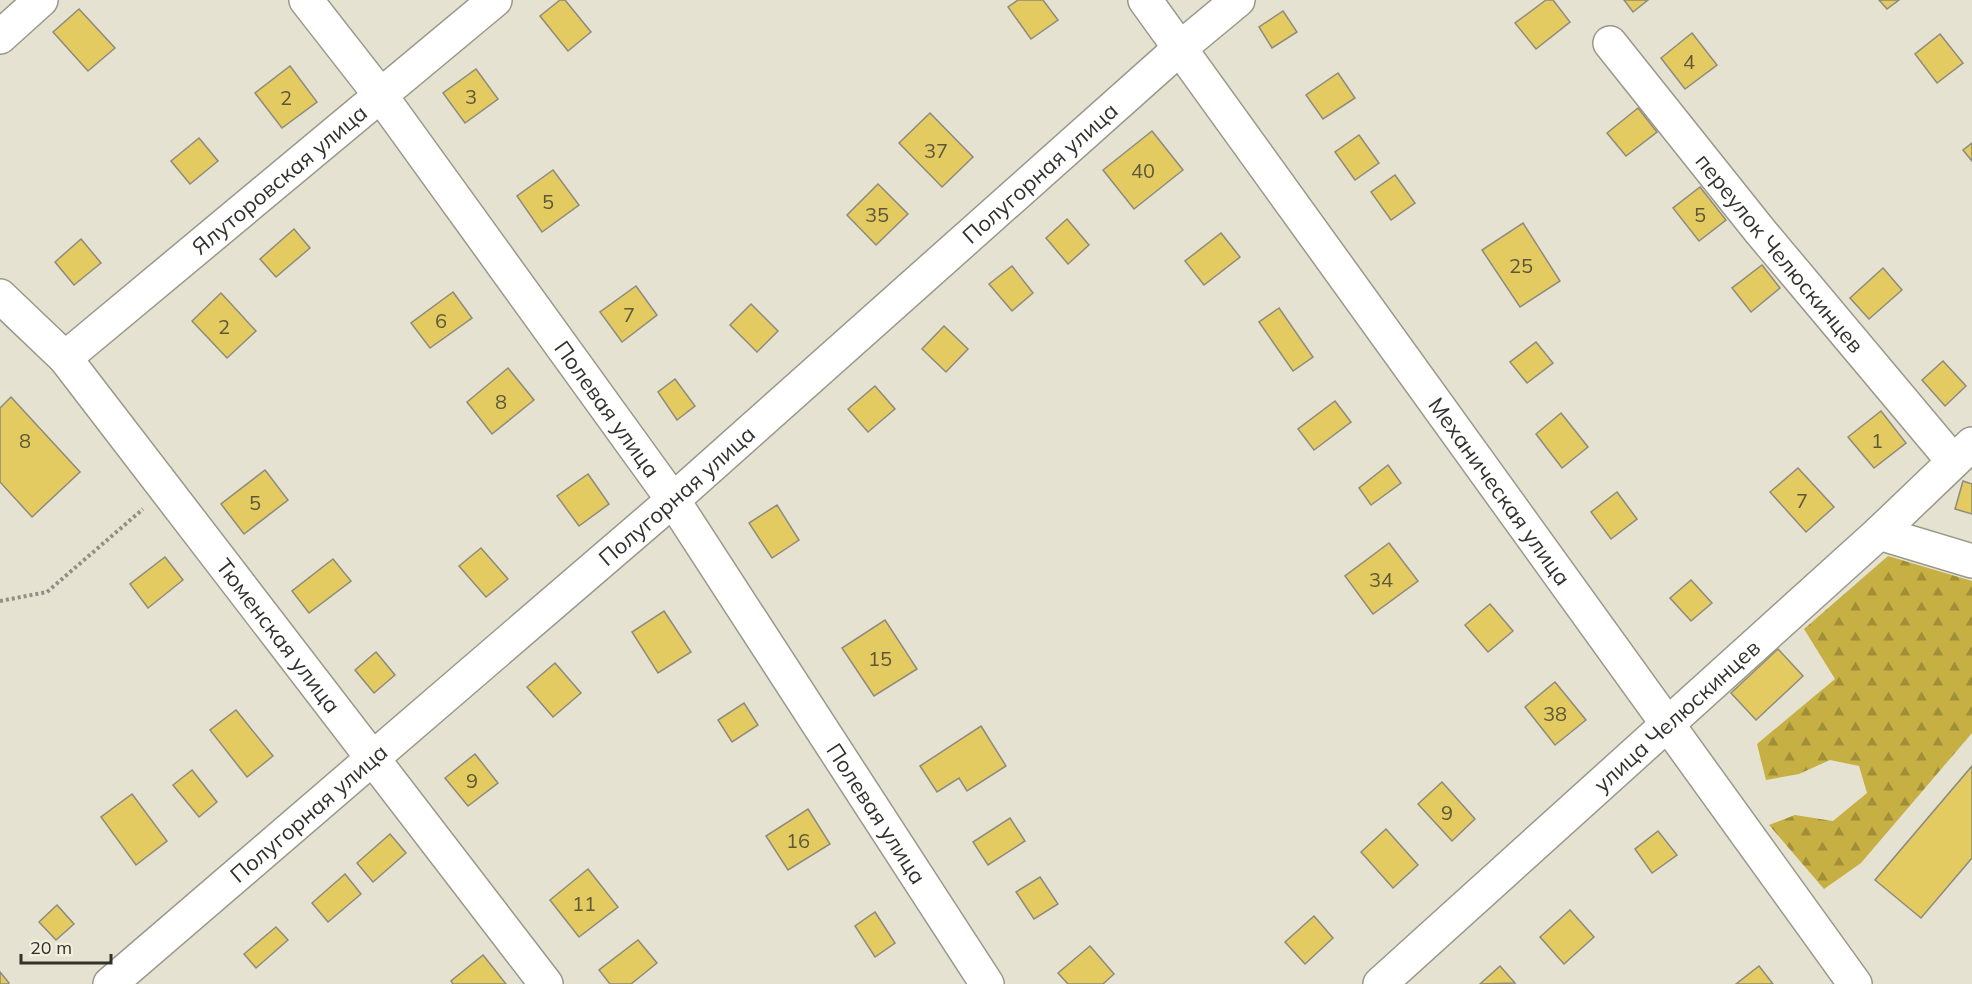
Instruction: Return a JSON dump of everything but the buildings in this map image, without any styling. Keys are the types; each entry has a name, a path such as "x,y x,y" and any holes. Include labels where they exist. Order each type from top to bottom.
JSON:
{"street":[{"path":"0,37 41,0"},
{"name":"Полевая улица","path":"306,0 381,96 673,500 987,984"},
{"name":"Ялуторовская улица","path":"65,358 495,0"},
{"name":"Механическая улица","path":"1145,0 1669,723 1855,984"},
{"name":"Полугорная улица","path":"110,984 673,500 1179,49 1238,0"},
{"name":"переулок Челюскинцев","path":"1610,43 1760,231 1963,452"},
{"name":"Тюменская улица","path":"0,296 65,358 546,984"},
{"name":"улица Челюскинцев","path":"1380,984 1879,533 1963,452"},
{"path":"1879,533 1972,561"}],"path":[{"path":"0,601 47,592 167,489"}],"green space":[{"path":"1888,556 1972,581 1972,733 1861,863 1824,889 1769,825 1795,815 1833,821 1867,793 1859,766 1830,760 1799,774 1766,780 1757,744 1835,679 1804,629"}]}
